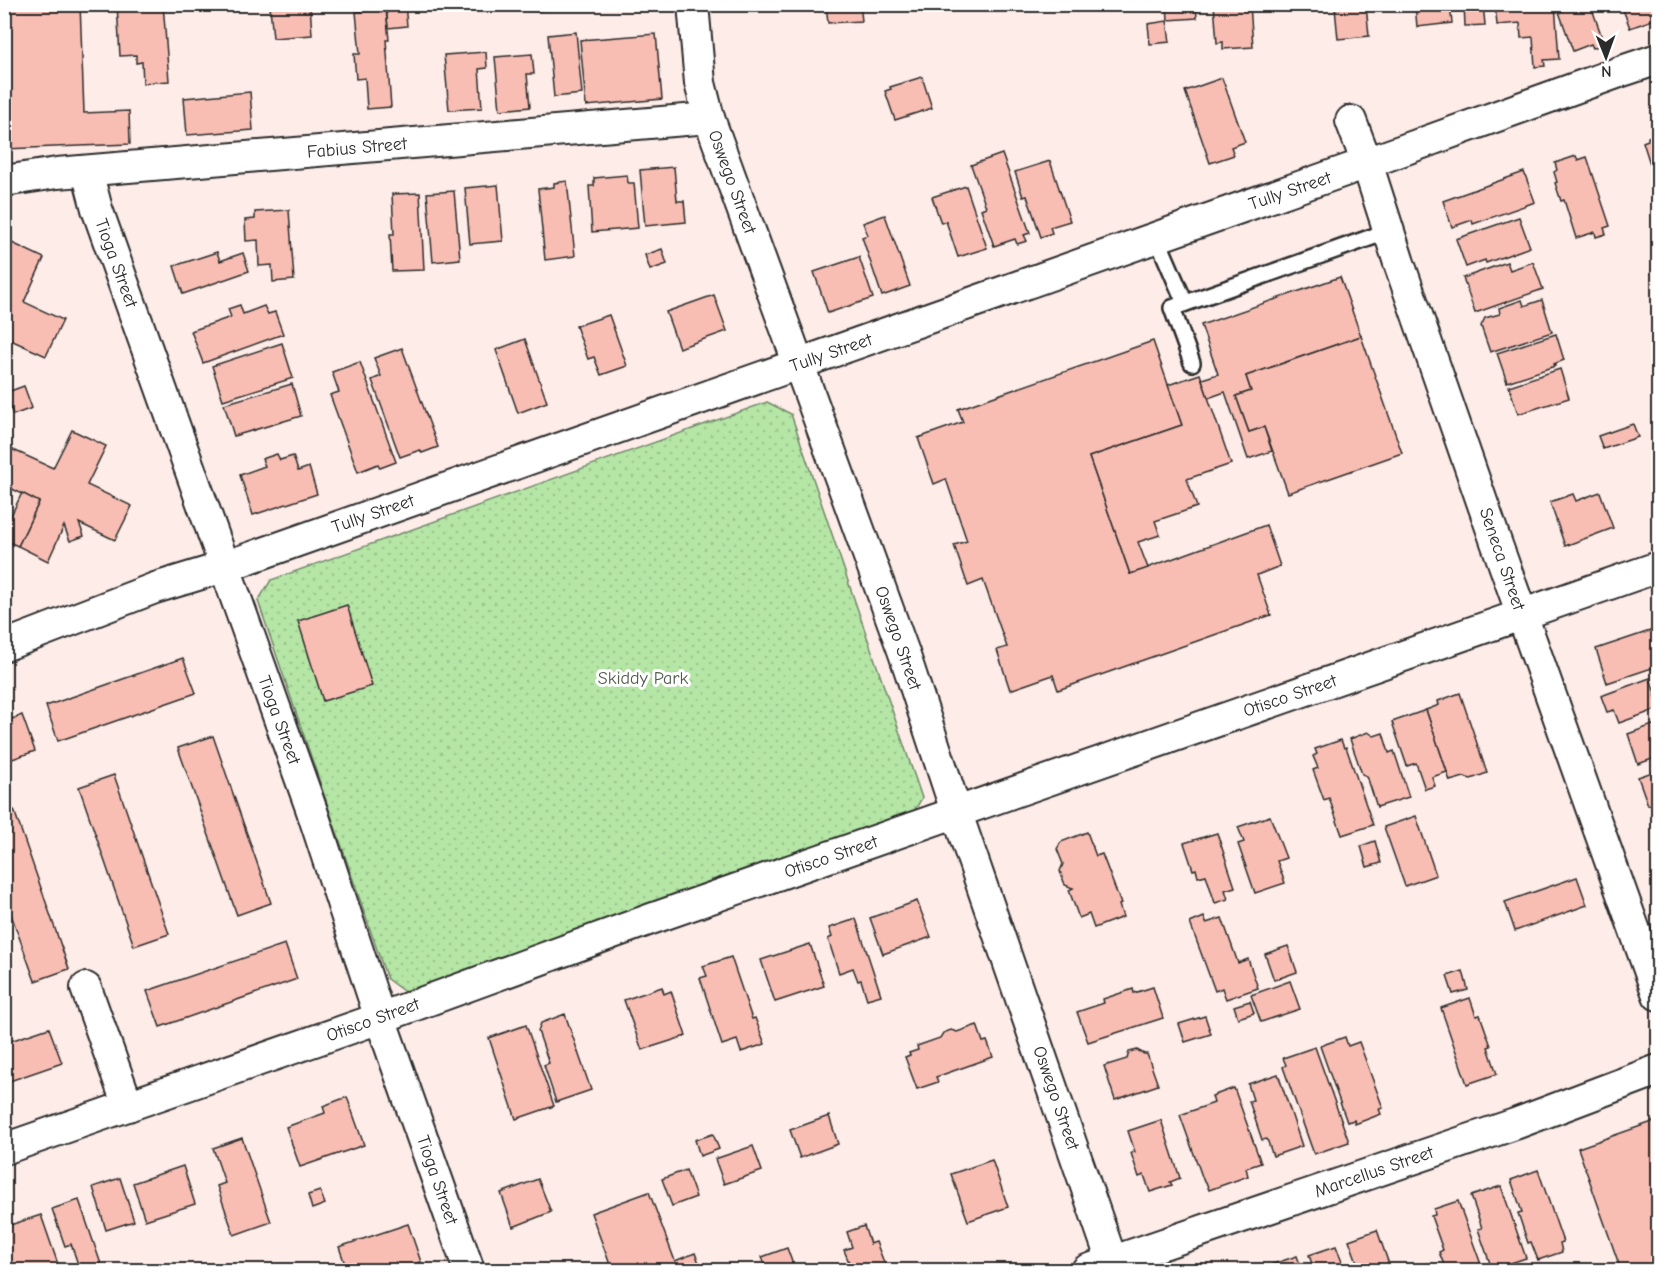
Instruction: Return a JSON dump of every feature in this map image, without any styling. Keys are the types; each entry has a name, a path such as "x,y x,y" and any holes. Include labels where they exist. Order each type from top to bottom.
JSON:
{"street":[{"name":"Oswego Street","path":"693,4 700,83 709,118 904,653 1105,1268"},
{"name":"Tully Street","path":"4,646 155,588 224,567 1659,59"},
{"name":"Fabius Street","path":"4,181 57,173 709,118"},
{"name":"Seneca Street","path":"1351,121 1521,614 1659,995"},
{"name":"Tioga Street","path":"87,171 97,209 312,810 380,1018 469,1270"},
{"name":"Otisco Street","path":"4,1149 1659,567"},
{"path":"87,988 128,1106"},
{"name":"Marcellus Street","path":"1105,1268 1503,1128 1659,1070"}],"lane":[{"path":"1192,363 1172,308 1389,231"},
{"path":"1156,238 1185,303"}],"green space":[{"name":"Skiddy Park","path":"767,402 791,414 922,798 912,815 406,993 387,979 258,601 271,580"}],"building":[{"path":"4,4 80,4 84,113 129,111 130,144 4,149"},
{"path":"117,4 163,4 169,81 143,83 142,62 136,63 136,55 120,56"},
{"path":"275,4 313,4 310,5 312,35 273,38 270,7"},
{"path":"386,4 405,4 407,26 388,28"},
{"path":"492,4 531,4 531,6 493,9"},
{"path":"535,4 568,4 568,8 536,11"},
{"path":"826,4 860,4 862,21 828,23"},
{"path":"1167,4 1196,4 1197,18 1168,20"},
{"path":"1214,4 1250,4 1253,47 1223,49 1223,42 1217,43"},
{"path":"1415,4 1450,4 1452,23 1417,27"},
{"path":"1464,4 1483,4 1485,25 1465,26"},
{"path":"1495,4 1555,4 1559,59 1544,60 1545,66 1535,67 1533,37 1521,38 1520,23 1497,25"},
{"path":"1562,4 1596,4 1591,6 1603,44 1593,48 1591,44 1573,51 1559,12 1564,10"},
{"path":"1621,4 1654,4 1658,18 1630,28"},
{"path":"1366,5 1369,36 1338,39 1335,8"},
{"path":"386,10 391,107 367,109 365,78 356,79 354,54 360,54 356,12"},
{"path":"1167,21 1170,42 1150,44 1148,24"},
{"path":"576,32 582,94 554,97 548,35"},
{"path":"656,34 662,99 586,106 580,40"},
{"path":"486,52 487,68 479,69 482,108 449,110 444,55"},
{"path":"532,54 534,74 527,74 530,107 500,110 495,57"},
{"path":"922,77 932,108 895,120 885,91 891,89 890,87"},
{"path":"1222,78 1245,142 1231,147 1234,155 1210,163 1185,91"},
{"path":"250,92 253,130 187,135 184,98"},
{"path":"1658,134 1658,189 1643,142 1648,140 1648,137"},
{"path":"1002,154 1030,233 1024,235 1027,241 1017,244 1015,239 994,246 981,209 986,207 971,165"},
{"path":"1576,156 1578,160 1587,157 1610,226 1604,228 1606,234 1596,237 1595,232 1576,238 1564,200 1561,201 1555,183 1557,182 1554,172 1557,170 1555,163"},
{"path":"1050,161 1070,221 1050,227 1052,233 1041,237 1027,196 1023,197 1015,172"},
{"path":"674,167 677,201 684,201 686,222 645,226 640,170"},
{"path":"1524,172 1535,202 1473,224 1472,220 1452,227 1443,201"},
{"path":"627,175 628,183 634,183 638,228 592,232 589,186 594,186 594,178"},
{"path":"567,181 575,256 545,260 538,189 554,187 554,183"},
{"path":"498,185 503,241 470,244 465,188"},
{"path":"966,186 987,248 958,257 946,221 941,223 932,197"},
{"path":"454,191 460,259 433,262 427,193"},
{"path":"420,193 424,270 392,271 390,234 394,234 392,194"},
{"path":"289,210 294,280 273,282 272,265 259,266 258,240 246,241 245,220 255,219 255,212"},
{"path":"885,215 910,286 882,296 862,237 868,235 863,223"},
{"path":"1519,217 1530,247 1486,263 1485,260 1466,267 1456,239"},
{"path":"10,242 44,258 24,302 63,320 46,356 4,337 4,254"},
{"path":"662,249 667,264 650,270 645,255"},
{"path":"217,252 220,261 243,253 249,271 183,294 174,266"},
{"path":"859,257 873,298 828,313 814,272"},
{"path":"1507,262 1510,270 1533,262 1543,289 1475,313 1463,278"},
{"path":"1340,277 1361,336 1246,376 1251,391 1236,396 1249,432 1264,427 1272,451 1248,459 1225,392 1208,398 1202,379 1218,374 1201,325"},
{"path":"714,295 727,331 679,348 666,312"},
{"path":"1522,300 1524,306 1542,300 1552,332 1490,352 1481,326 1485,318 1500,314 1499,308"},
{"path":"240,305 243,314 264,306 268,314 275,312 283,334 203,363 191,331 231,317 228,309"},
{"path":"609,315 627,366 601,375 594,357 588,359 576,326"},
{"path":"1556,334 1564,360 1554,364 1555,366 1507,382 1497,353"},
{"path":"1361,336 1402,453 1288,493 1264,427 1249,432 1236,396 1251,391 1246,376"},
{"path":"525,339 547,402 518,413 496,350"},
{"path":"1153,341 1182,425 1089,457 1130,574 1266,525 1280,566 1257,575 1271,615 1058,690 1053,675 1010,690 997,650 1007,647 983,580 968,586 954,545 967,541 946,479 934,484 918,438 963,422 958,409"},
{"path":"282,343 293,378 223,400 212,366"},
{"path":"402,348 438,447 400,457 372,380 381,376 374,358"},
{"path":"360,362 396,462 380,468 378,464 358,472 330,395 339,392 332,372"},
{"path":"1560,369 1569,398 1518,414 1509,386"},
{"path":"1200,374 1231,464 1187,479 1197,507 1155,521 1160,535 1138,542 1148,568 1130,574 1089,457 1182,425 1168,385"},
{"path":"292,384 301,416 234,436 224,404"},
{"path":"24,386 32,408 13,415 5,393"},
{"path":"1633,424 1638,437 1603,449 1598,436"},
{"path":"72,430 106,446 87,485 132,506 115,540 79,523 84,536 70,541 64,526 48,561 18,546 39,502 4,485 4,458 9,448 53,468"},
{"path":"277,454 280,460 293,456 298,471 309,467 317,494 253,515 240,475 265,466 262,459"},
{"path":"1600,492 1613,528 1565,546 1550,502 1573,494 1576,501"},
{"path":"22,493 39,502 18,546 4,540 4,530"},
{"path":"347,605 372,686 323,701 298,621"},
{"path":"1653,630 1658,646 1658,666 1607,683 1596,649"},
{"path":"183,658 196,693 58,741 46,706"},
{"path":"1650,678 1658,709 1619,723 1614,710 1607,712 1601,696"},
{"path":"1460,693 1487,773 1471,779 1464,777 1450,781 1426,710 1439,705 1438,701"},
{"path":"1426,710 1447,772 1432,777 1435,786 1425,789 1416,763 1407,766 1392,722"},
{"path":"22,715 35,751 4,762 4,722"},
{"path":"1658,723 1658,757 1638,764 1628,734"},
{"path":"1368,732 1374,736 1383,733 1389,753 1394,751 1409,797 1377,807 1367,776 1362,774 1350,739"},
{"path":"213,736 271,903 237,915 178,748"},
{"path":"1341,740 1344,748 1346,747 1373,825 1342,835 1329,798 1324,800 1313,770 1318,768 1313,756 1317,754 1315,749"},
{"path":"1658,770 1658,802 1648,805 1638,777"},
{"path":"114,775 169,934 134,946 79,787"},
{"path":"14,810 69,969 35,981 4,895 4,813"},
{"path":"1270,816 1286,858 1277,861 1285,883 1255,893 1238,844 1244,842 1238,827"},
{"path":"1416,816 1436,875 1405,886 1384,827"},
{"path":"1087,832 1096,856 1102,854 1121,904 1119,905 1123,917 1094,928 1089,914 1079,918 1069,890 1073,888 1065,885 1060,871 1063,864 1057,849 1061,842"},
{"path":"1217,833 1235,887 1225,890 1228,899 1215,903 1206,875 1198,877 1196,869 1193,870 1184,843"},
{"path":"1375,841 1381,863 1367,867 1361,846"},
{"path":"1577,877 1587,905 1515,931 1505,902"},
{"path":"917,901 931,937 883,954 870,918"},
{"path":"1204,917 1206,923 1222,918 1238,963 1248,959 1258,988 1226,999 1222,988 1215,991 1190,923"},
{"path":"856,919 881,995 867,999 861,980 858,981 853,968 839,973 828,939 832,937 829,928"},
{"path":"285,944 297,979 160,1027 147,991"},
{"path":"810,944 824,986 775,1002 761,960"},
{"path":"1288,946 1297,972 1274,980 1265,954"},
{"path":"731,957 752,1019 755,1018 765,1044 741,1052 737,1040 722,1045 700,978 707,976 703,966"},
{"path":"1463,971 1468,990 1453,994 1447,976"},
{"path":"1290,981 1300,1009 1261,1022 1251,995"},
{"path":"662,987 664,994 671,991 686,1036 642,1050 624,1000"},
{"path":"1153,987 1163,1018 1088,1042 1077,1012 1104,1003 1103,999 1133,989 1134,993"},
{"path":"1470,998 1476,1016 1480,1015 1491,1046 1488,1047 1497,1074 1467,1084 1441,1008"},
{"path":"1250,1001 1254,1013 1238,1018 1234,1006"},
{"path":"565,1014 591,1090 556,1102 544,1065 549,1063 538,1031 541,1023"},
{"path":"1205,1016 1211,1034 1185,1042 1179,1024"},
{"path":"526,1025 554,1106 516,1119 489,1038"},
{"path":"977,1025 983,1042 987,1041 993,1057 936,1077 938,1082 917,1089 905,1057 918,1050 917,1046 940,1038 943,1033 951,1030 957,1032"},
{"path":"49,1028 62,1063 4,1083 4,1043"},
{"path":"1345,1037 1348,1046 1359,1042 1383,1108 1379,1109 1381,1114 1355,1124 1354,1120 1347,1122 1320,1046"},
{"path":"1315,1047 1349,1142 1314,1154 1283,1067 1286,1065 1283,1058"},
{"path":"1137,1050 1147,1054 1158,1085 1115,1100 1104,1066 1127,1059 1129,1052"},
{"path":"1278,1074 1302,1146 1273,1156 1267,1139 1262,1140 1249,1101 1253,1100 1248,1084"},
{"path":"1234,1088 1261,1163 1246,1168 1248,1176 1209,1190 1180,1115 1214,1103 1212,1096"},
{"path":"347,1097 364,1145 300,1167 286,1127 325,1113 323,1106"},
{"path":"829,1116 838,1144 800,1158 790,1130"},
{"path":"1161,1120 1180,1178 1170,1182 1172,1185 1150,1192 1144,1175 1139,1177 1131,1153 1135,1152 1128,1131"},
{"path":"1658,1120 1658,1270 1621,1270 1578,1148"},
{"path":"713,1134 719,1149 700,1156 695,1140"},
{"path":"242,1138 271,1222 234,1235 217,1186 225,1183 213,1148"},
{"path":"753,1146 762,1171 724,1184 715,1159"},
{"path":"992,1160 1008,1207 968,1221 951,1174"},
{"path":"183,1166 195,1204 145,1220 133,1183"},
{"path":"686,1170 696,1197 672,1206 662,1179"},
{"path":"1538,1170 1563,1242 1560,1243 1562,1252 1538,1260 1531,1242 1528,1243 1518,1213 1522,1212 1511,1180"},
{"path":"120,1178 134,1221 106,1230 93,1187"},
{"path":"538,1179 551,1212 513,1227 501,1193"},
{"path":"1501,1186 1526,1258 1492,1269 1478,1229 1482,1228 1471,1196"},
{"path":"320,1191 325,1204 312,1209 308,1195"},
{"path":"649,1192 675,1261 695,1253 702,1270 612,1270 591,1213"},
{"path":"79,1200 103,1270 80,1270 71,1244 65,1246 52,1209"},
{"path":"1458,1201 1483,1270 1446,1270 1439,1252 1443,1250 1431,1216 1435,1215 1434,1209"},
{"path":"41,1215 60,1270 4,1270 4,1227"},
{"path":"408,1224 421,1262 394,1270 347,1270 339,1247"},
{"path":"864,1226 870,1244 876,1242 887,1270 852,1270 844,1250 852,1247 847,1232"},
{"path":"1377,1230 1391,1270 1360,1270 1349,1240"},
{"path":"1336,1246 1345,1270 1314,1270 1309,1255"},
{"path":"787,1248 795,1270 767,1270 762,1257"},
{"path":"1297,1256 1302,1270 1265,1270 1264,1267"},
{"path":"1429,1263 1432,1270 1408,1270"}]}
